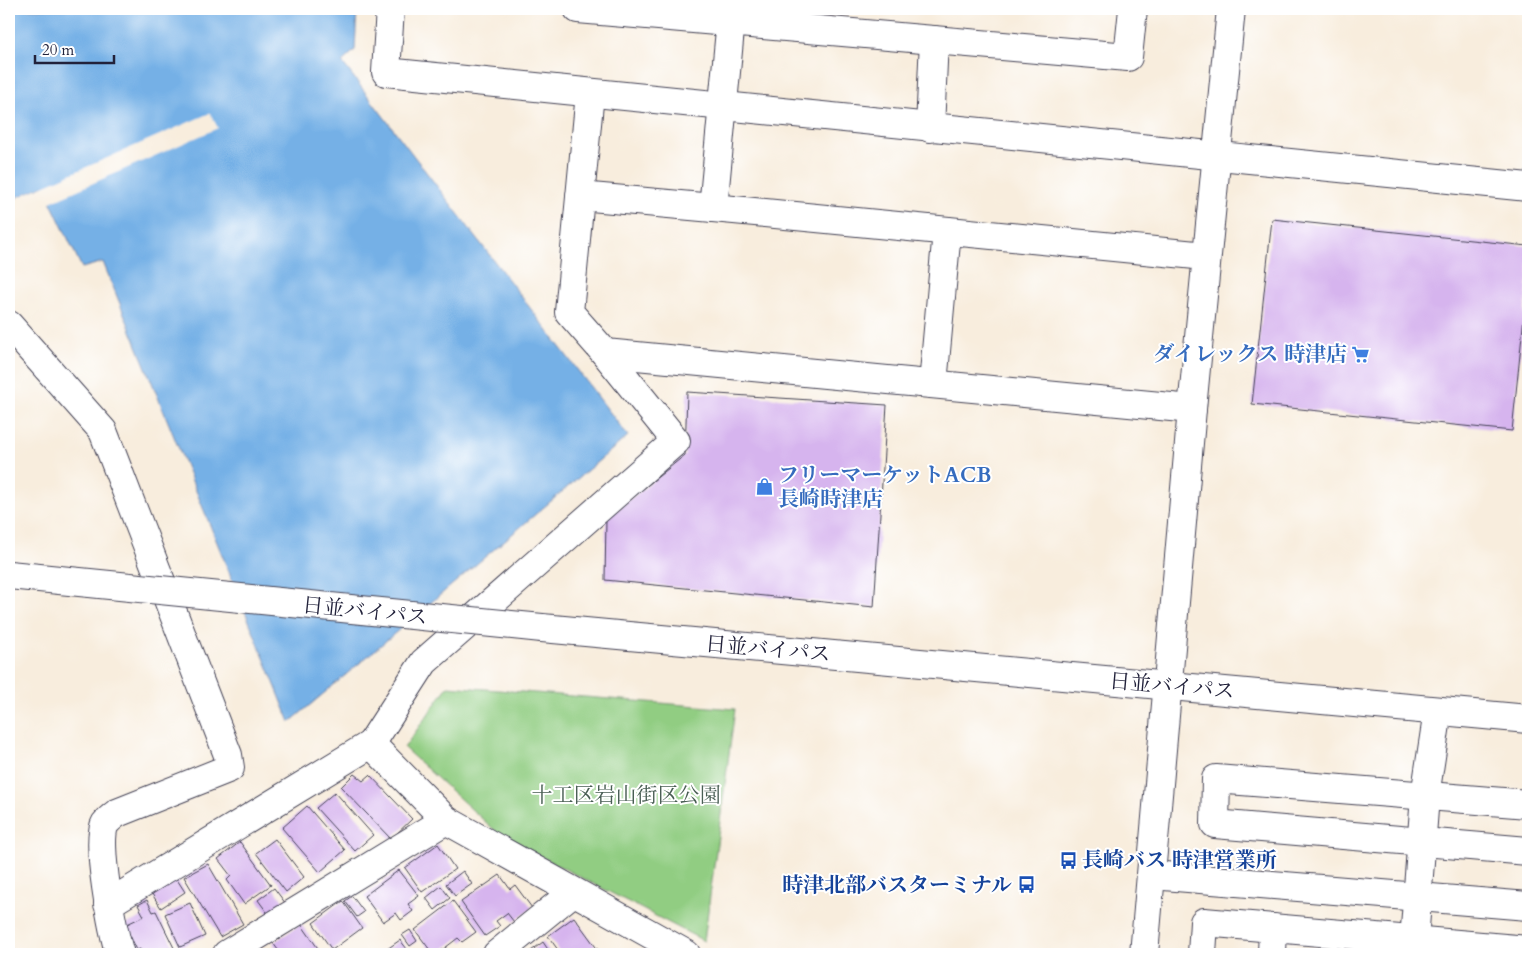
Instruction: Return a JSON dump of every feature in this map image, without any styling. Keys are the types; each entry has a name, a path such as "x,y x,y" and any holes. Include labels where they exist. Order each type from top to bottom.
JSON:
{"main road":[{"path":"390,9 386,72 1215,157 1528,187"},
{"path":"578,9 732,15 934,40 1128,57 1133,9"},
{"path":"1144,954 1192,409 1230,9"},
{"path":"713,208 732,15"},
{"path":"930,128 934,40"},
{"path":"108,904 371,744 424,662 676,441 569,312 590,93"},
{"path":"580,196 1206,256"},
{"path":"932,384 947,231"},
{"path":"9,324 103,431 228,755 230,768 117,813 105,824 102,839 108,904 120,954"},
{"path":"604,353 1192,409"},
{"name":"日並バイパス","path":"9,575 542,628 1528,719"},
{"path":"1413,954 1425,796 1438,711"},
{"path":"371,744 446,820 686,954"},
{"path":"1528,804 1216,779 1215,824 1528,851"},
{"path":"228,954 446,820"},
{"path":"1152,875 1528,906"},
{"path":"497,954 573,892"},
{"path":"1202,954 1204,922 1273,941 1476,950 1528,950"}],"green space":[{"name":"十工区岩山街区公園","path":"448,686 735,709 704,941 501,836 404,748"}],"water":[{"path":"9,9 357,9 355,50 342,62 628,436 290,722 103,262 82,268 43,186 9,201"}],"pier":[{"path":"210,113 218,128 48,203 42,189 20,199 18,197"}],"building":[{"path":"1272,219 1528,246 1528,278 1512,431 1252,404"},
{"name":"フリーマーケットACB 長崎時津店","path":"687,392 887,405 874,607 605,580 606,519 685,455"},
{"path":"354,774 363,781 370,775 412,819 391,839 341,787"},
{"path":"335,792 373,835 355,851 316,808"},
{"path":"307,806 345,850 320,872 282,828"},
{"path":"275,839 304,877 286,892 256,853"},
{"path":"240,842 271,885 244,904 227,880 231,876 218,859"},
{"path":"438,844 455,869 422,892 405,868"},
{"path":"208,864 243,924 220,937 184,877"},
{"path":"399,870 419,896 408,904 413,911 401,920 396,913 383,922 364,896"},
{"path":"463,871 472,884 455,896 446,884"},
{"path":"500,875 510,889 515,885 532,908 514,922 507,913 496,921 500,926 485,936 461,902"},
{"path":"176,878 185,892 161,908 152,894"},
{"path":"441,886 450,898 435,910 426,898"},
{"path":"274,888 286,904 269,915 258,900"},
{"path":"352,896 364,912 357,917 345,901"},
{"path":"147,900 153,912 156,911 177,954 143,954 140,949 137,950 125,925 144,916 138,905"},
{"path":"343,901 362,928 332,950 313,923"},
{"path":"453,901 476,932 462,942 458,938 437,954 433,954 415,930"},
{"path":"190,903 205,936 180,947 165,914"},
{"path":"574,917 601,954 561,954 548,936"},
{"path":"301,924 322,954 281,954 273,943"},
{"path":"410,930 417,941 410,946 402,935"},
{"path":"400,940 411,954 380,954"},
{"path":"543,942 551,954 527,954"},
{"path":"524,950 527,954 518,954"}],"place":[{"name":"ダイレックス 時津店","path":"1361,354"},
{"name":"フリーマーケットACB 長崎時津店","path":"764,487"},
{"name":"長崎バス 時津営業所","path":"1068,860"},
{"name":"時津北部バスターミナル","path":"1026,885"}]}
